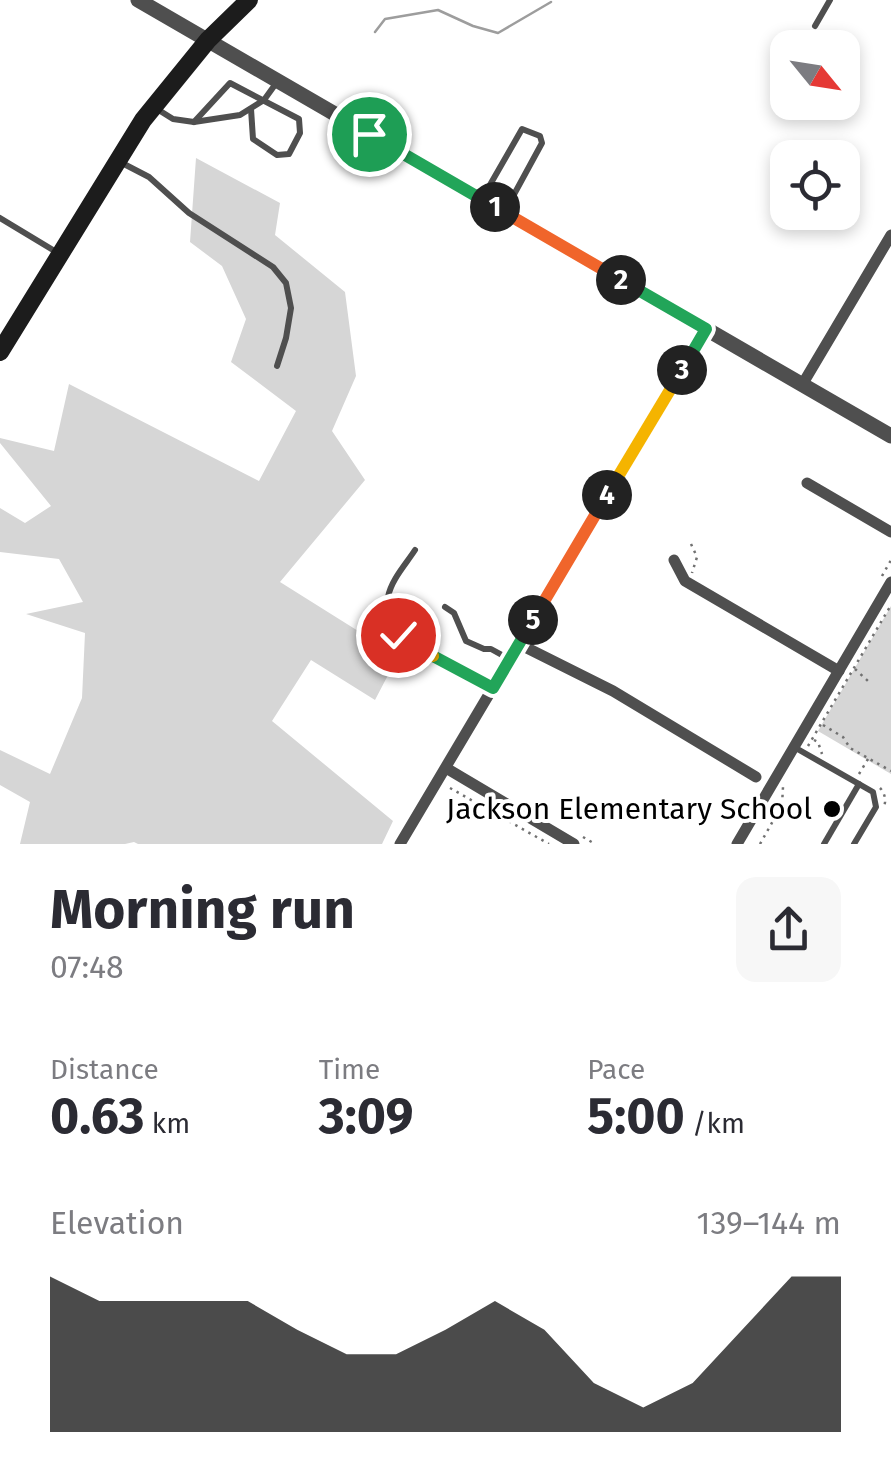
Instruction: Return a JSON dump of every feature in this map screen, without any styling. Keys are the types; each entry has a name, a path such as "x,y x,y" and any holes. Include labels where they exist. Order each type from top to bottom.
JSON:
{"main road":[{"path":"0,352 117,160 154,107 208,40 248,0"}],"street":[{"path":"138,0 891,436"},
{"path":"802,384 891,235"},
{"path":"400,844 706,329"},
{"path":"807,483 891,532"},
{"path":"674,560 686,581 847,668"},
{"path":"737,844 799,750 891,582"},
{"path":"519,644 613,690 756,777"},
{"path":"446,768 574,844"}],"lane":[{"path":"816,26 830,0"},
{"path":"154,107 173,119 194,122 240,115 264,100 278,81"},
{"path":"194,122 230,83 299,119 300,133 289,154 277,155 253,139 251,109"},
{"path":"482,199 522,129 540,136 542,142 504,212"},
{"path":"117,160 149,177 189,213 273,267 286,283 291,308 277,366"},
{"path":"0,218 59,254"},
{"path":"416,550 392,585 387,600 392,626 415,646 493,688"},
{"path":"445,607 454,612 466,641 510,660"},
{"path":"799,750 873,792 876,807 854,844"},
{"path":"824,844 859,784"}],"path":[{"path":"691,544 697,562 691,574"},
{"path":"799,750 822,724 847,668 891,605"},
{"path":"847,668 869,682"},
{"path":"822,724 843,737 850,748 891,771"},
{"path":"859,774 868,758"},
{"path":"760,844 782,805 784,785"},
{"path":"450,788 549,844"}],"shaded area":[{"path":"196,158 280,203 275,235 345,292 356,376 332,431 365,480 280,582 398,656 375,700 311,660 272,721 393,821 382,844 20,844 30,802 0,785 0,750 50,774 82,698 85,633 26,614 83,602 59,559 0,552 0,508 25,523 51,506 0,438 54,451 69,384 259,481 296,411 231,362 246,319 222,266 190,242"},
{"path":"891,606 891,774 818,731"}],"waterway":[{"path":"375,32 385,19 438,10 498,33 551,2"}],"place":[{"name":"Jackson Elementary School","path":"832,809"}],"route":[{"path":"369,134 706,329 493,688 398,635"}]}
